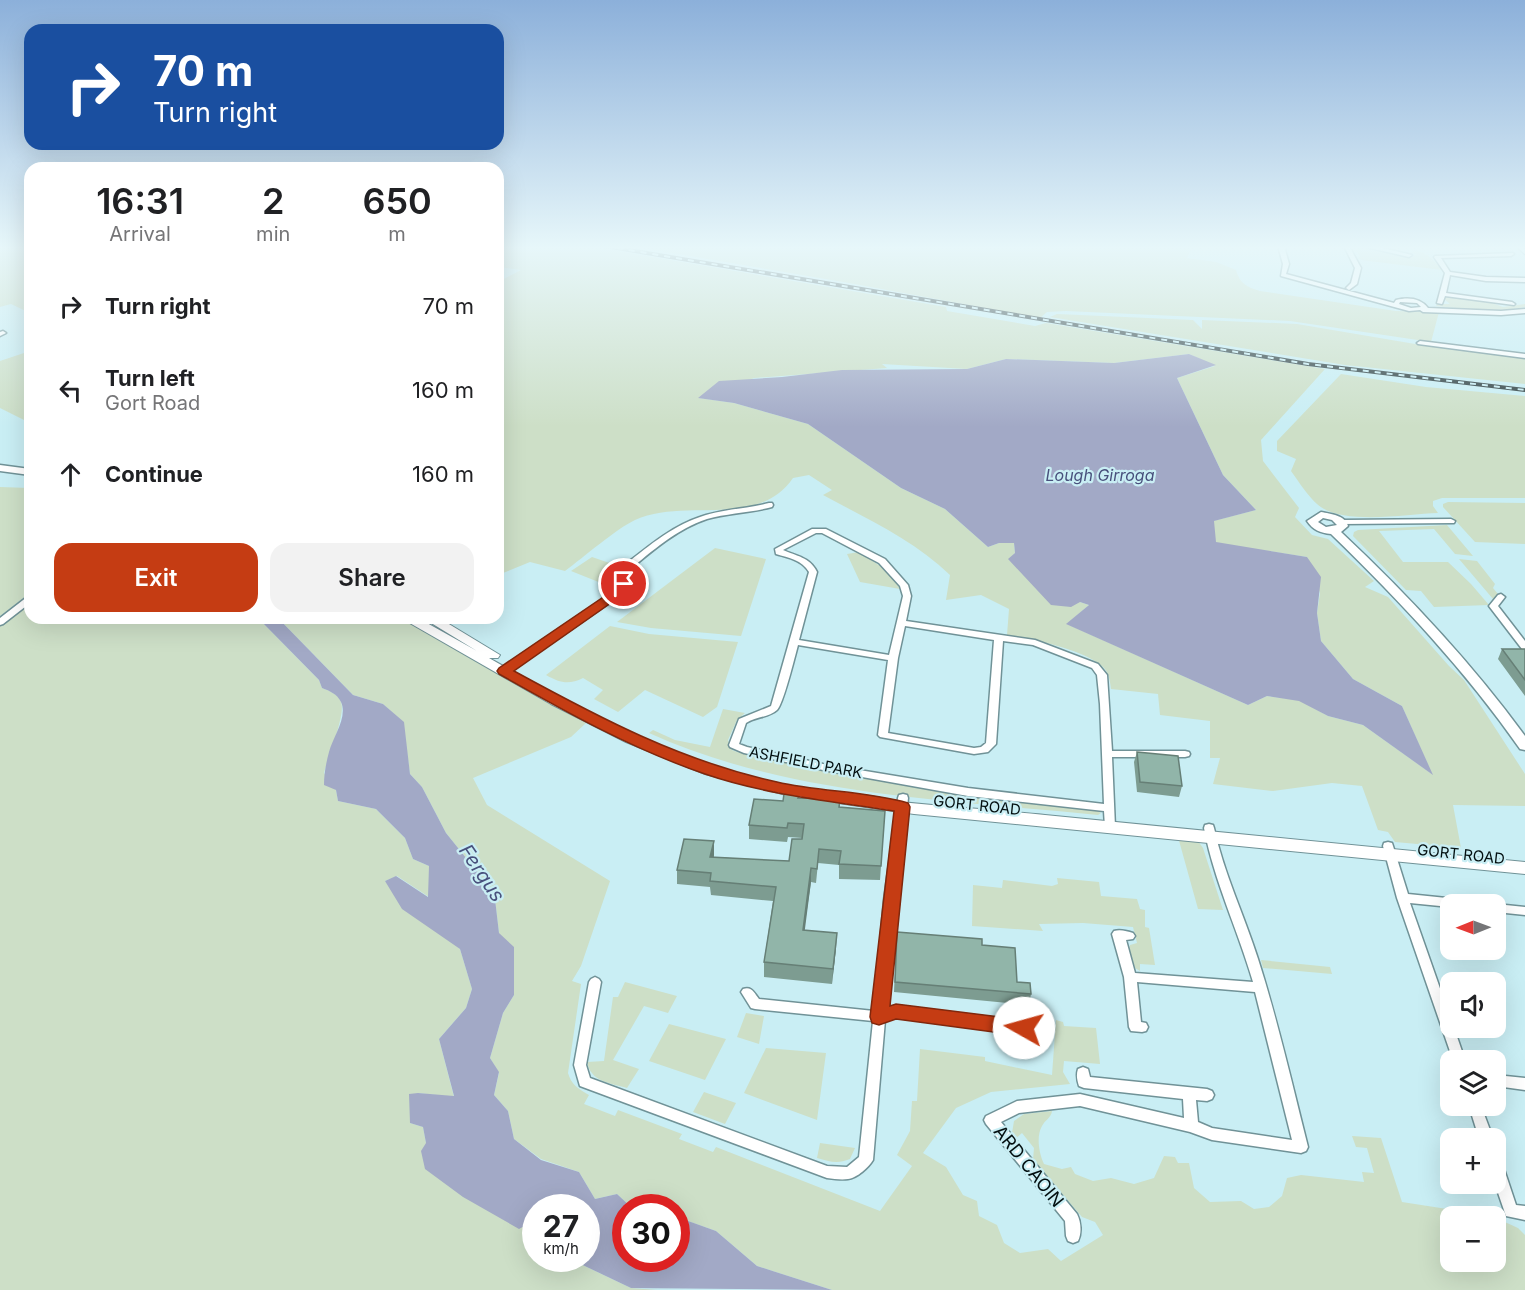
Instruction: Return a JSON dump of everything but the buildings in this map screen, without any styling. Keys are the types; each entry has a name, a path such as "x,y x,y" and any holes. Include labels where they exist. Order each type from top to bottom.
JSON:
{"main road":[{"path":"420,624 508,668"},
{"name":"GORT ROAD","path":"439,624 586,717 653,749 712,771 779,788 903,802 1109,818 1210,832 1389,850 1525,860"},
{"name":"GORT ROAD","path":"508,668 606,717 688,754 779,781 903,802"},
{"name":"GORT ROAD","path":"1389,850 1525,868"}],"street":[{"path":"1417,306 1501,313 1525,311"},
{"path":"1420,343 1525,356"},
{"path":"0,468 24,471"},
{"path":"508,668 621,591 624,584 624,570 660,542 714,515 753,510 769,505"},
{"path":"1338,526 1451,521"},
{"path":"1338,526 1460,659 1525,746"},
{"path":"893,658 794,642 813,572 807,561 779,552 779,549 815,531 830,534 882,561 904,585 907,596 893,658 883,735 974,751 984,750 991,744 999,638"},
{"path":"1501,597 1493,606 1525,646"},
{"path":"0,622 24,604"},
{"path":"901,623 1035,644 1095,666 1102,675 1104,688 1109,818"},
{"name":"ASHFIELD PARK","path":"794,642 775,706 770,711 754,714 742,720 733,742 737,748 822,767 1109,818"},
{"path":"1106,754 1185,754"},
{"path":"595,982 580,1065 585,1082 827,1172 849,1173 866,1160 890,900 903,802"},
{"name":"ARD CAOIN","path":"1073,1236 1072,1219 991,1120 1017,1107 1080,1100 1191,1126 1212,1134 1301,1147 1260,987 1242,928 1222,884 1210,832"},
{"path":"1389,850 1403,898 1456,1050"},
{"path":"1403,898 1440,902"},
{"path":"1506,909 1525,911"},
{"path":"1129,936 1118,934 1130,977 1135,1027 1142,1028"},
{"path":"1130,977 1260,987"},
{"path":"747,992 755,1004 879,1017 896,1012 1045,1030"},
{"path":"1083,1073 1084,1082 1206,1095"},
{"path":"1506,1082 1525,1084"},
{"path":"1189,1094 1191,1126"},
{"path":"1505,1194 1511,1211 1525,1213"}],"green space":[{"path":"504,306 941,306 946,307 947,311 1035,326 1046,323 1325,369 1261,440 1263,461 1299,508 1295,517 1312,535 1328,539 1374,581 1365,587 1388,597 1464,680 1525,774 1525,806 1453,805 1461,848 1395,842 1388,832 1378,830 1362,786 1332,783 1273,791 1213,784 1220,758 1210,758 1210,721 1160,715 1158,694 1111,689 1110,680 1103,667 1083,655 1057,646 1007,635 1009,609 981,595 946,600 950,575 936,562 906,541 823,495 832,490 809,475 793,478 778,494 760,503 741,508 676,511 635,520 565,571 530,562 504,573","holes":["1189,354 1215,366 1177,378 1223,475 1256,510 1213,521 1215,543 1307,557 1320,593 1317,613 1321,641 1353,679 1402,706 1432,774 1363,725 1328,716 1299,700 1267,696 1248,705 1067,624 1089,605 1009,560 1015,553 1014,543 999,543 988,547 945,509 901,488 808,424 734,403 699,398 754,378 887,368 882,364 967,369 1006,359 1114,363"]},
{"path":"976,306 1363,306 1396,311 1439,312 1431,342 1290,321 1066,311 1047,312 1040,318"},
{"path":"1438,306 1525,306 1493,312"},
{"path":"1057,314 1193,320 1202,329 1202,320 1297,324 1427,346 1519,356 1525,358 1525,384 1345,365 1050,317"},
{"path":"24,353 24,420 0,408 0,361"},
{"path":"1341,374 1426,387 1525,396 1525,498 1442,498 1433,501 1433,506 1438,513 1375,517 1342,515 1328,511 1317,504 1306,493 1291,471 1296,459 1277,451 1277,441"},
{"path":"0,487 24,488 24,598 0,616"},
{"path":"1448,502 1525,503 1525,544 1475,542 1443,507 1443,504"},
{"path":"1447,525 1473,556 1455,554 1434,529 1379,531 1403,562 1448,562 1489,605 1434,607 1421,591 1406,590 1353,536 1358,530"},
{"path":"715,548 766,559 741,636 651,628 617,622"},
{"path":"859,552 891,573 900,589 860,582 847,554"},
{"path":"592,557 621,567 616,575 616,589 571,571"},
{"path":"1459,559 1477,561 1495,584 1493,588 1498,594 1493,599"},
{"path":"24,607 24,624 264,624 319,680 322,688 338,697 341,702 341,716 324,773 336,790 338,801 376,809 405,838 413,859 429,866 429,897 397,876 385,881 460,949 472,989 466,1008 439,1039 454,1097 418,1093 410,1123 423,1127 426,1143 522,1218 522,1272 597,1272 631,1288 657,1290 0,1290 0,625"},
{"path":"284,624 412,624 586,723 571,737 473,778 487,805 610,881 581,966 572,981 581,984 568,1073 576,1086 589,1095 584,1104 615,1116 618,1110 682,1134 679,1139 713,1152 716,1147 880,1211 912,1166 897,1155 910,1131 912,1101 917,1101 920,1049 985,1057 985,1061 1052,1075 1056,1020 1063,1022 1064,1026 1096,1028 1100,1064 1064,1061 1063,1072 1070,1084 991,1092 956,1108 923,1153 946,1167 963,1195 977,1201 979,1216 997,1225 1004,1243 1020,1253 1048,1249 1061,1261 1103,1235 1095,1222 1082,1217 1033,1160 1034,1148 1022,1133 1015,1139 1012,1133 1014,1121 1024,1114 1052,1111 1039,1135 1044,1164 1062,1169 1071,1167 1075,1174 1093,1181 1111,1178 1134,1184 1154,1178 1164,1156 1175,1157 1178,1163 1189,1163 1194,1188 1210,1202 1241,1201 1254,1209 1269,1207 1282,1196 1287,1178 1301,1175 1364,1182 1362,1172 1374,1173 1367,1148 1356,1147 1352,1136 1381,1138 1402,1202 1440,1208 1440,1272 1506,1272 1506,1223 1518,1228 1525,1235 1525,1290 832,1290 757,1266 716,1231 690,1222 690,1194 612,1194 600,1198 600,1194 592,1194 579,1172 541,1159 514,1139 508,1111 494,1095 499,1073 490,1058 503,1013 514,995 499,933 495,899 479,874 446,833 422,787 410,774 403,722 383,704 353,695"},
{"path":"610,626 649,634 738,642 717,707 703,717 645,690 618,712 594,699 603,690 583,678 573,682 564,682 546,675"},
{"path":"723,709 745,713 737,720 728,740 732,750 737,752 828,772 948,793 1096,810 1101,813 1098,815 927,799 813,783 702,754 649,733 653,730 675,740 710,747"},
{"path":"1178,837 1198,841 1203,848 1223,910 1198,909"},
{"path":"1057,878 1099,882 1101,896 1137,899 1140,909 1145,910 1145,927 1149,928 1155,965 1140,964 1140,971 1135,968 1129,949 1130,945 1137,943 1133,927 1083,923 1039,924 1043,931 972,926 973,885 1002,888 1003,880 1052,886 1058,884"},
{"path":"1261,960 1330,967 1332,974 1263,968"},
{"path":"625,982 677,996 668,1013 644,1006 613,1060 639,1069 627,1088 597,1078 589,1069 587,1062 604,1061 613,997 618,997"},
{"path":"746,1013 764,1016 759,1044 737,1037"},
{"path":"669,1024 726,1039 705,1080 649,1061"},
{"path":"766,1048 826,1053 817,1120 744,1093"},
{"path":"704,1092 736,1103 725,1124 693,1112"},
{"path":"820,1143 855,1148 850,1159 842,1162 830,1161 817,1158"}],"water":[{"name":"Lough Girroga","path":"1189,354 1216,365 1177,378 1223,475 1256,510 1214,521 1216,542 1307,557 1321,577 1317,613 1321,641 1353,679 1402,706 1433,775 1363,725 1328,716 1299,701 1267,696 1248,705 1066,624 1089,605 1080,602 1071,607 1051,605 1008,559 1015,553 1014,543 999,543 988,547 945,509 901,488 808,424 734,403 698,398 719,381 842,370 967,369 1006,359 1114,363"},
{"path":"264,624 284,624 353,695 383,704 404,722 410,774 422,787 446,833 479,874 495,899 499,933 514,947 514,995 503,1013 490,1058 499,1072 494,1095 508,1111 514,1139 541,1160 579,1172 592,1194 522,1194 522,1227 519,1229 463,1197 425,1169 421,1151 426,1143 423,1127 410,1123 409,1094 454,1096 439,1039 466,1008 472,989 460,949 402,909 385,881 396,876 428,897 429,866 413,859 405,838 376,809 338,801 336,790 324,785 325,768 343,708 335,695 322,688 319,680"},
{"path":"612,1195 612,1272 690,1272 690,1222 716,1231 757,1266 832,1290 631,1288 597,1272 600,1272 600,1198"}],"railway":[{"path":"964,306 1308,364 1525,390"}],"route":[{"path":"624,584 621,591 504,671 586,717 653,749 712,771 779,788 902,807 890,900 879,1017 896,1012 1024,1028"}],"water label":[{"name":"Fergus","path":"482,873"}]}
